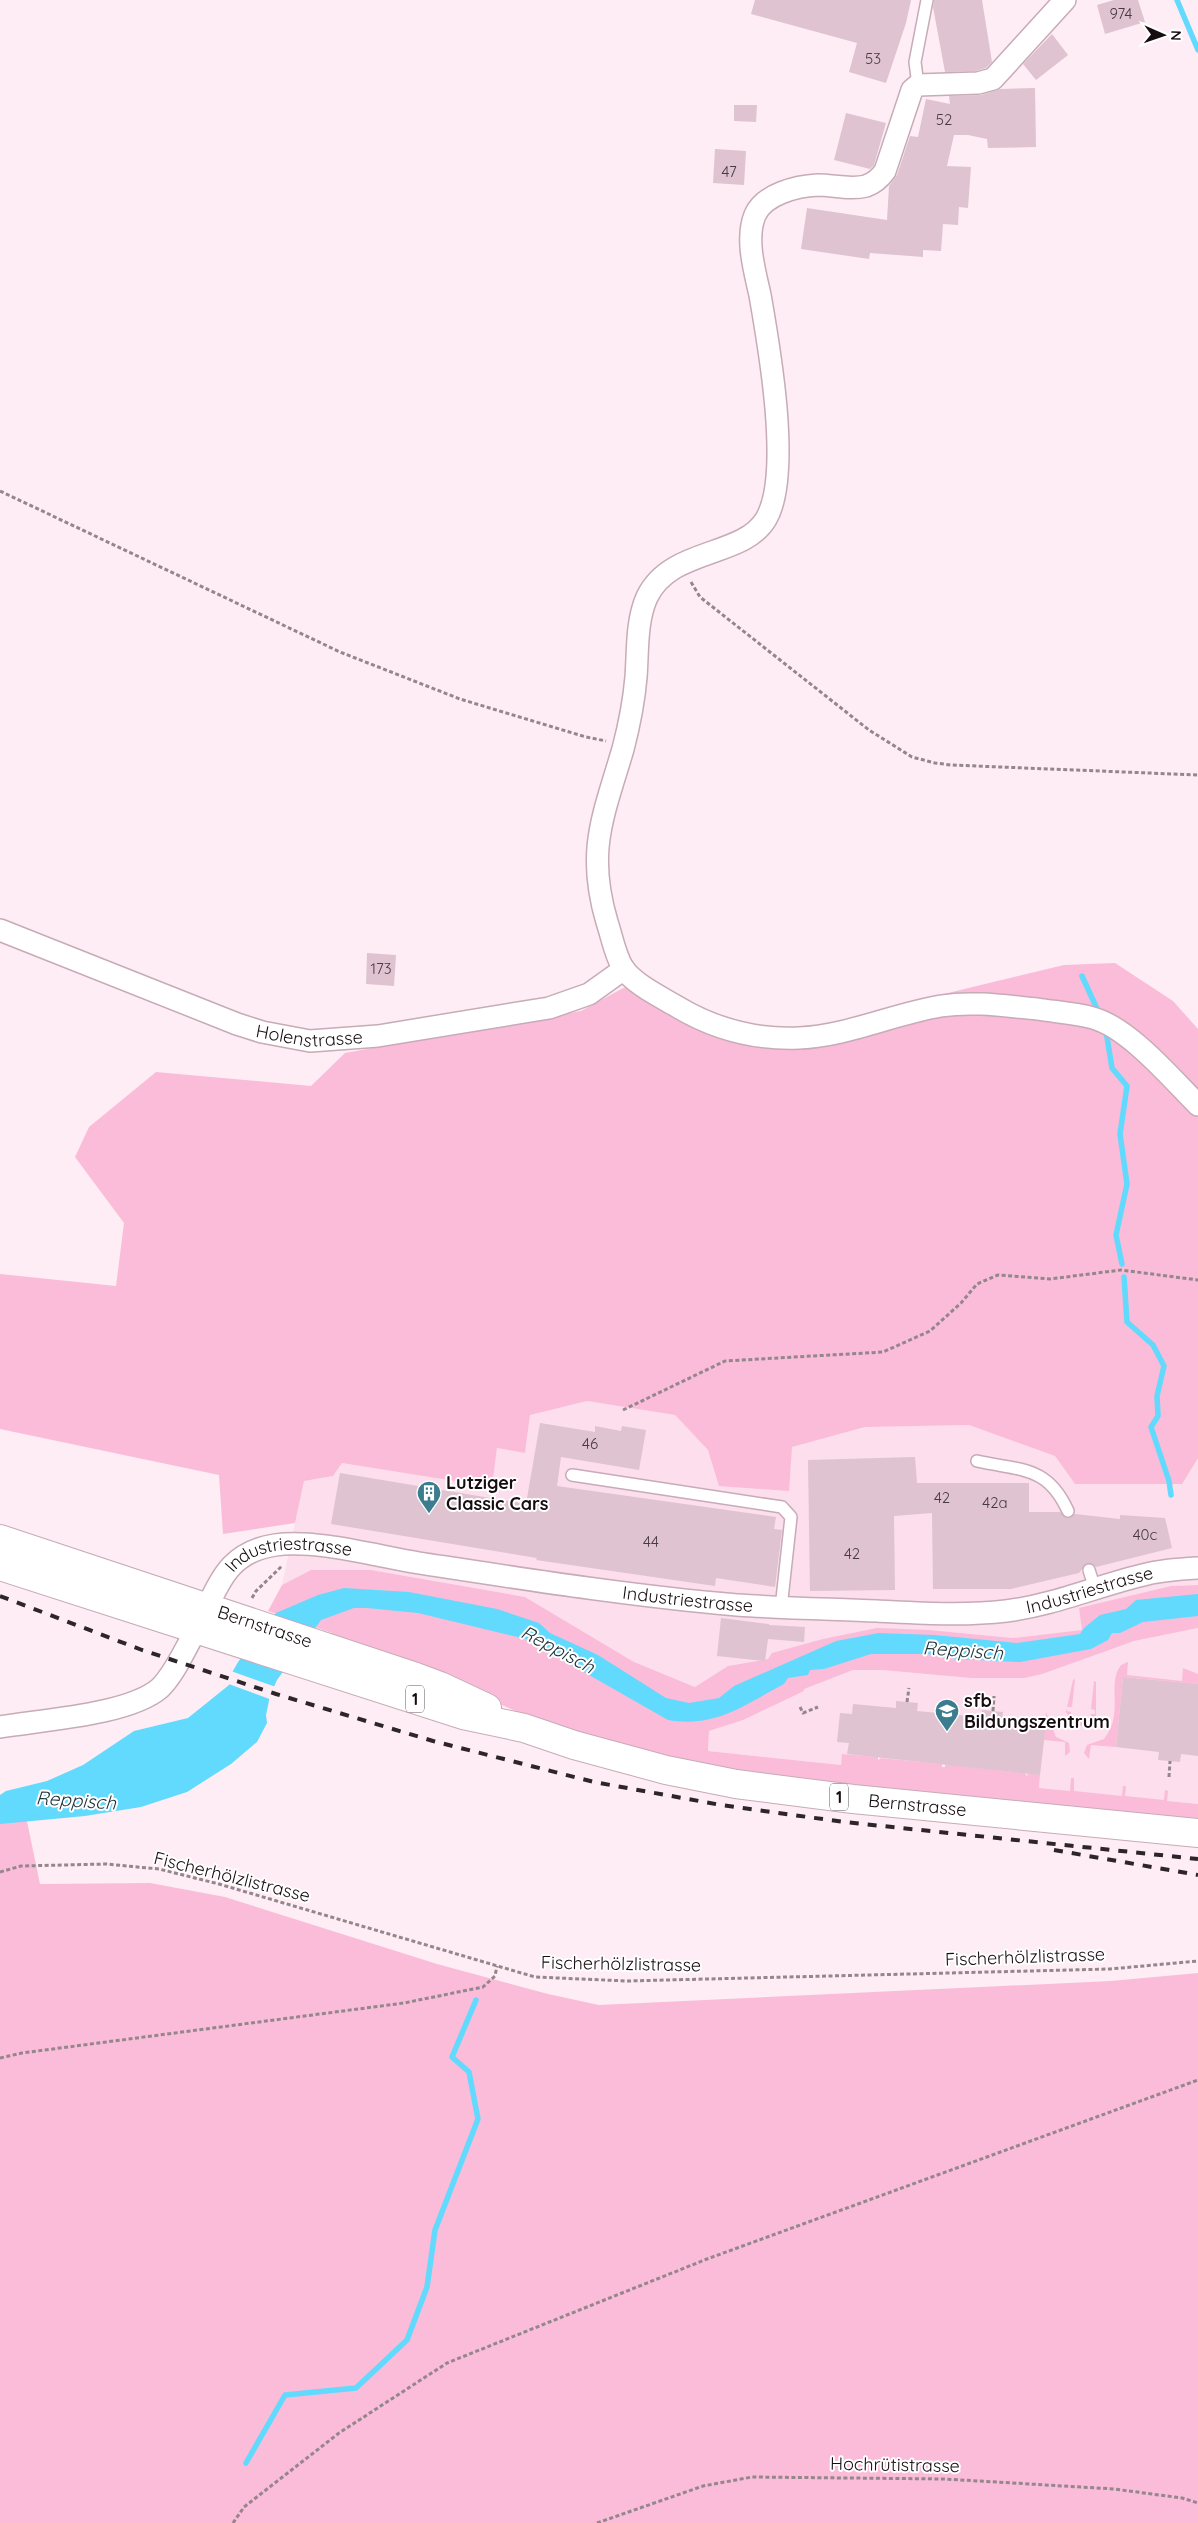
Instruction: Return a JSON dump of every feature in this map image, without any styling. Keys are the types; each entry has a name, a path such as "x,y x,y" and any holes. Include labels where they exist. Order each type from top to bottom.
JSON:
{"main road":[{"name":"Bernstrasse","path":"0,1540 202,1619 313,1655 463,1715 524,1728 621,1759 736,1784 853,1799 1198,1833"},
{"name":"Bernstrasse","path":"0,1566 202,1619"}],"street":[{"path":"1060,1 993,78 978,82 918,85 910,94 885,171 877,180 858,187 803,186 771,198 755,216 752,247 770,354 775,406 777,439 774,496 767,517 754,533 686,562 658,581 649,594 643,608 633,702 624,744 604,808 596,866 601,902 624,969 659,996 689,1014 723,1029 759,1038 822,1036 926,1009 957,1004 985,1004 1082,1015 1106,1022 1125,1034 1198,1105"},
{"name":"Holenstrasse","path":"0,930 237,1024 262,1032 310,1041 378,1036 549,1008 589,994 624,969"},
{"name":"Industriestrasse","path":"0,1726 100,1711 138,1701 153,1692 167,1679 202,1619 220,1580 236,1561 265,1547 298,1543 435,1565 688,1600 781,1608 971,1614 1039,1605 1092,1580 1198,1568"}],"lane":[{"path":"918,85 915,62 927,0"},
{"path":"977,1461 1043,1476 1060,1494 1068,1511"},
{"path":"572,1475 782,1507 791,1517 781,1608"}],"path":[{"path":"0,492 340,652 460,699 586,738 624,744"},
{"path":"686,562 691,580 700,597 861,724 912,757 935,764 1198,775"},
{"path":"623,1410 725,1361 884,1352 930,1331 961,1303 977,1284 998,1275 1050,1279 1121,1270 1198,1280"},
{"path":"251,1599 256,1590 290,1559"},
{"path":"907,1702 909,1688"},
{"path":"993,1711 994,1696"},
{"path":"800,1707 803,1714 818,1707"},
{"path":"1168,1777 1170,1761"},
{"name":"Fischerhölzlistrasse","path":"0,1872 21,1866 106,1864 159,1870 219,1884 535,1977 627,1981 1110,1969 1198,1961"},
{"path":"0,2058 22,2053 404,2003 483,1987 495,1976 497,1966"},
{"path":"233,2523 244,2507 339,2433 447,2362 707,2259 1198,2080"},
{"name":"Hochrütistrasse","path":"598,2523 703,2486 752,2477 945,2479 1114,2488 1182,2498 1198,2503"}],"shaded area":[{"path":"1115,963 1173,1001 1198,1029 1198,1458 1182,1484 1075,1484 1055,1456 969,1425 865,1427 792,1447 789,1491 719,1486 708,1450 675,1415 587,1401 530,1415 525,1453 497,1448 492,1487 342,1463 333,1476 304,1481 295,1523 223,1534 219,1475 0,1429 0,1274 116,1286 124,1223 75,1157 89,1127 156,1072 311,1086 345,1053 581,1011 627,986 685,1009 782,1035 824,1032 919,1000 1064,965"},
{"path":"587,1401 675,1415 708,1450 792,1447 865,1427 969,1425 1055,1456 1075,1484 1198,1458 1198,1585 1171,1586 1079,1609 1083,1630 1013,1638 929,1630 728,1666 695,1687 634,1662 525,1597 371,1570 311,1570 282,1585 304,1481 333,1476 342,1463 492,1487 497,1448 525,1453 530,1415"},
{"path":"311,1570 371,1570 525,1597 634,1662 695,1687 728,1666 768,1659 772,1653 823,1639 877,1628 929,1630 1013,1638 1082,1630 1079,1608 1171,1586 1198,1585 1198,1628 1134,1641 1042,1674 1024,1678 971,1678 882,1670 853,1670 804,1689 804,1691 743,1720 709,1731 708,1751 841,1765 842,1754 878,1757 878,1760 881,1758 942,1764 942,1767 945,1767 945,1764 1025,1773 1027,1776 1028,1773 1040,1775 1039,1788 1070,1791 1071,1778 1074,1778 1074,1791 1122,1796 1123,1786 1126,1786 1125,1796 1164,1800 1165,1790 1168,1791 1167,1801 1198,1804 1198,1818 1131,1815 839,1785 718,1768 609,1743 525,1715 407,1664 329,1636 332,1633 268,1611 282,1585"},
{"path":"1198,1628 1198,1804 1039,1788 1040,1775 843,1754 841,1765 708,1751 709,1731 743,1720 804,1691 803,1689 853,1670 882,1670 971,1678 1024,1678 1134,1641"},
{"path":"1128,1662 1127,1675 1182,1681 1183,1668 1198,1674 1198,1684 1123,1677 1116,1747 1091,1745 1089,1759 1084,1753 1087,1745 1104,1739 1110,1729 1115,1709 1115,1681 1117,1673 1121,1665"},
{"path":"1075,1679 1072,1707 1067,1707 1073,1680"},
{"path":"1094,1681 1096,1682 1096,1716 1085,1726 1074,1725 1066,1712 1067,1707 1067,1711 1071,1712 1071,1720 1089,1722 1091,1714 1095,1714 1095,1710 1091,1709"},
{"path":"1046,1712 1056,1737 1069,1743 1070,1752 1065,1756 1065,1742 1044,1740"},
{"path":"23,1802 40,1884 150,1883 225,1897 437,1964 548,1994 599,2005 1111,1981 1198,1973 1198,2523 0,2523 0,1808"}],"water":[{"name":"Reppisch","path":"344,1588 409,1592 497,1609 539,1623 550,1633 598,1655 666,1698 689,1703 719,1698 734,1686 836,1641 879,1633 934,1635 1017,1643 1080,1634 1084,1628 1100,1615 1126,1609 1136,1600 1198,1594 1198,1616 1143,1622 1120,1633 1112,1633 1108,1640 1091,1649 1020,1662 957,1659 927,1654 871,1654 824,1669 810,1670 808,1675 788,1678 784,1684 729,1713 701,1721 685,1722 668,1720 526,1639 418,1613 354,1608 321,1620 277,1680 270,1696 266,1715 267,1723 257,1742 231,1764 187,1792 141,1807 85,1816 0,1824 0,1795 6,1791 47,1781 83,1765 134,1731 188,1718 229,1685 229,1678 238,1662 276,1613 318,1595"}],"pier":[{"path":"231,1671 276,1687 272,1700 226,1683"}],"building":[{"path":"755,0 911,0 906,23 886,83 849,72 857,43 751,14"},
{"path":"934,0 982,0 992,62 986,68 976,71 945,72 933,7"},
{"path":"1114,0 1138,0 1145,22 1105,34 1097,5"},
{"path":"1052,34 1068,55 1036,80 1023,64"},
{"path":"1035,88 1036,147 988,148 987,139 968,135 954,135 947,166 971,167 968,208 959,207 958,225 943,224 941,251 923,250 923,257 870,253 869,259 801,249 807,208 887,220 889,186 897,175 910,136 918,137 926,99 950,104 949,96 981,95 1000,89"},
{"path":"734,105 757,105 756,122 734,121"},
{"path":"846,113 886,123 874,165 870,169 834,160"},
{"path":"715,149 746,151 744,185 713,183"},
{"path":"367,953 396,955 394,986 366,984"},
{"path":"540,1423 595,1432 595,1426 621,1431 622,1426 646,1430 639,1470 561,1457 557,1486 776,1517 774,1529 782,1530 775,1587 716,1578 715,1586 536,1560 537,1558 331,1524 340,1473 526,1504"},
{"path":"915,1457 917,1483 1029,1483 1029,1512 1060,1512 1067,1518 1075,1514 1120,1519 1120,1515 1165,1518 1172,1548 1096,1567 1087,1563 1079,1573 1011,1589 933,1589 932,1513 894,1516 895,1590 810,1591 808,1460"},
{"path":"721,1618 769,1625 805,1627 804,1642 768,1639 765,1661 717,1656"},
{"path":"1123,1677 1198,1684 1198,1756 1181,1754 1180,1762 1158,1760 1159,1752 1116,1747"},
{"name":"sfb Bildungszentrum","path":"896,1701 918,1703 917,1711 981,1717 982,1710 1003,1712 1002,1720 1046,1724 1040,1775 847,1754 849,1743 837,1742 840,1713 852,1714 853,1704 896,1708"}],"waterway":[{"path":"1177,0 1198,50"},
{"path":"1082,976 1098,1011"},
{"path":"1106,1031 1112,1068 1127,1086 1120,1134 1127,1184 1116,1235 1122,1264"},
{"path":"1124,1277 1127,1322 1153,1345 1164,1366 1157,1396 1158,1416 1151,1427 1169,1481 1171,1495"},
{"path":"246,2463 285,2395 356,2388 407,2340 427,2287 435,2230 478,2119 469,2072 452,2057 476,2000"}],"railway":[{"path":"0,1596 142,1650 276,1694 433,1741 594,1782 721,1805 844,1822 1198,1859"},
{"path":"1054,1850 1198,1875"}],"place":[{"name":"Lutziger Classic Cars","path":"429,1514"},
{"name":"sfb Bildungszentrum","path":"947,1732"}]}
